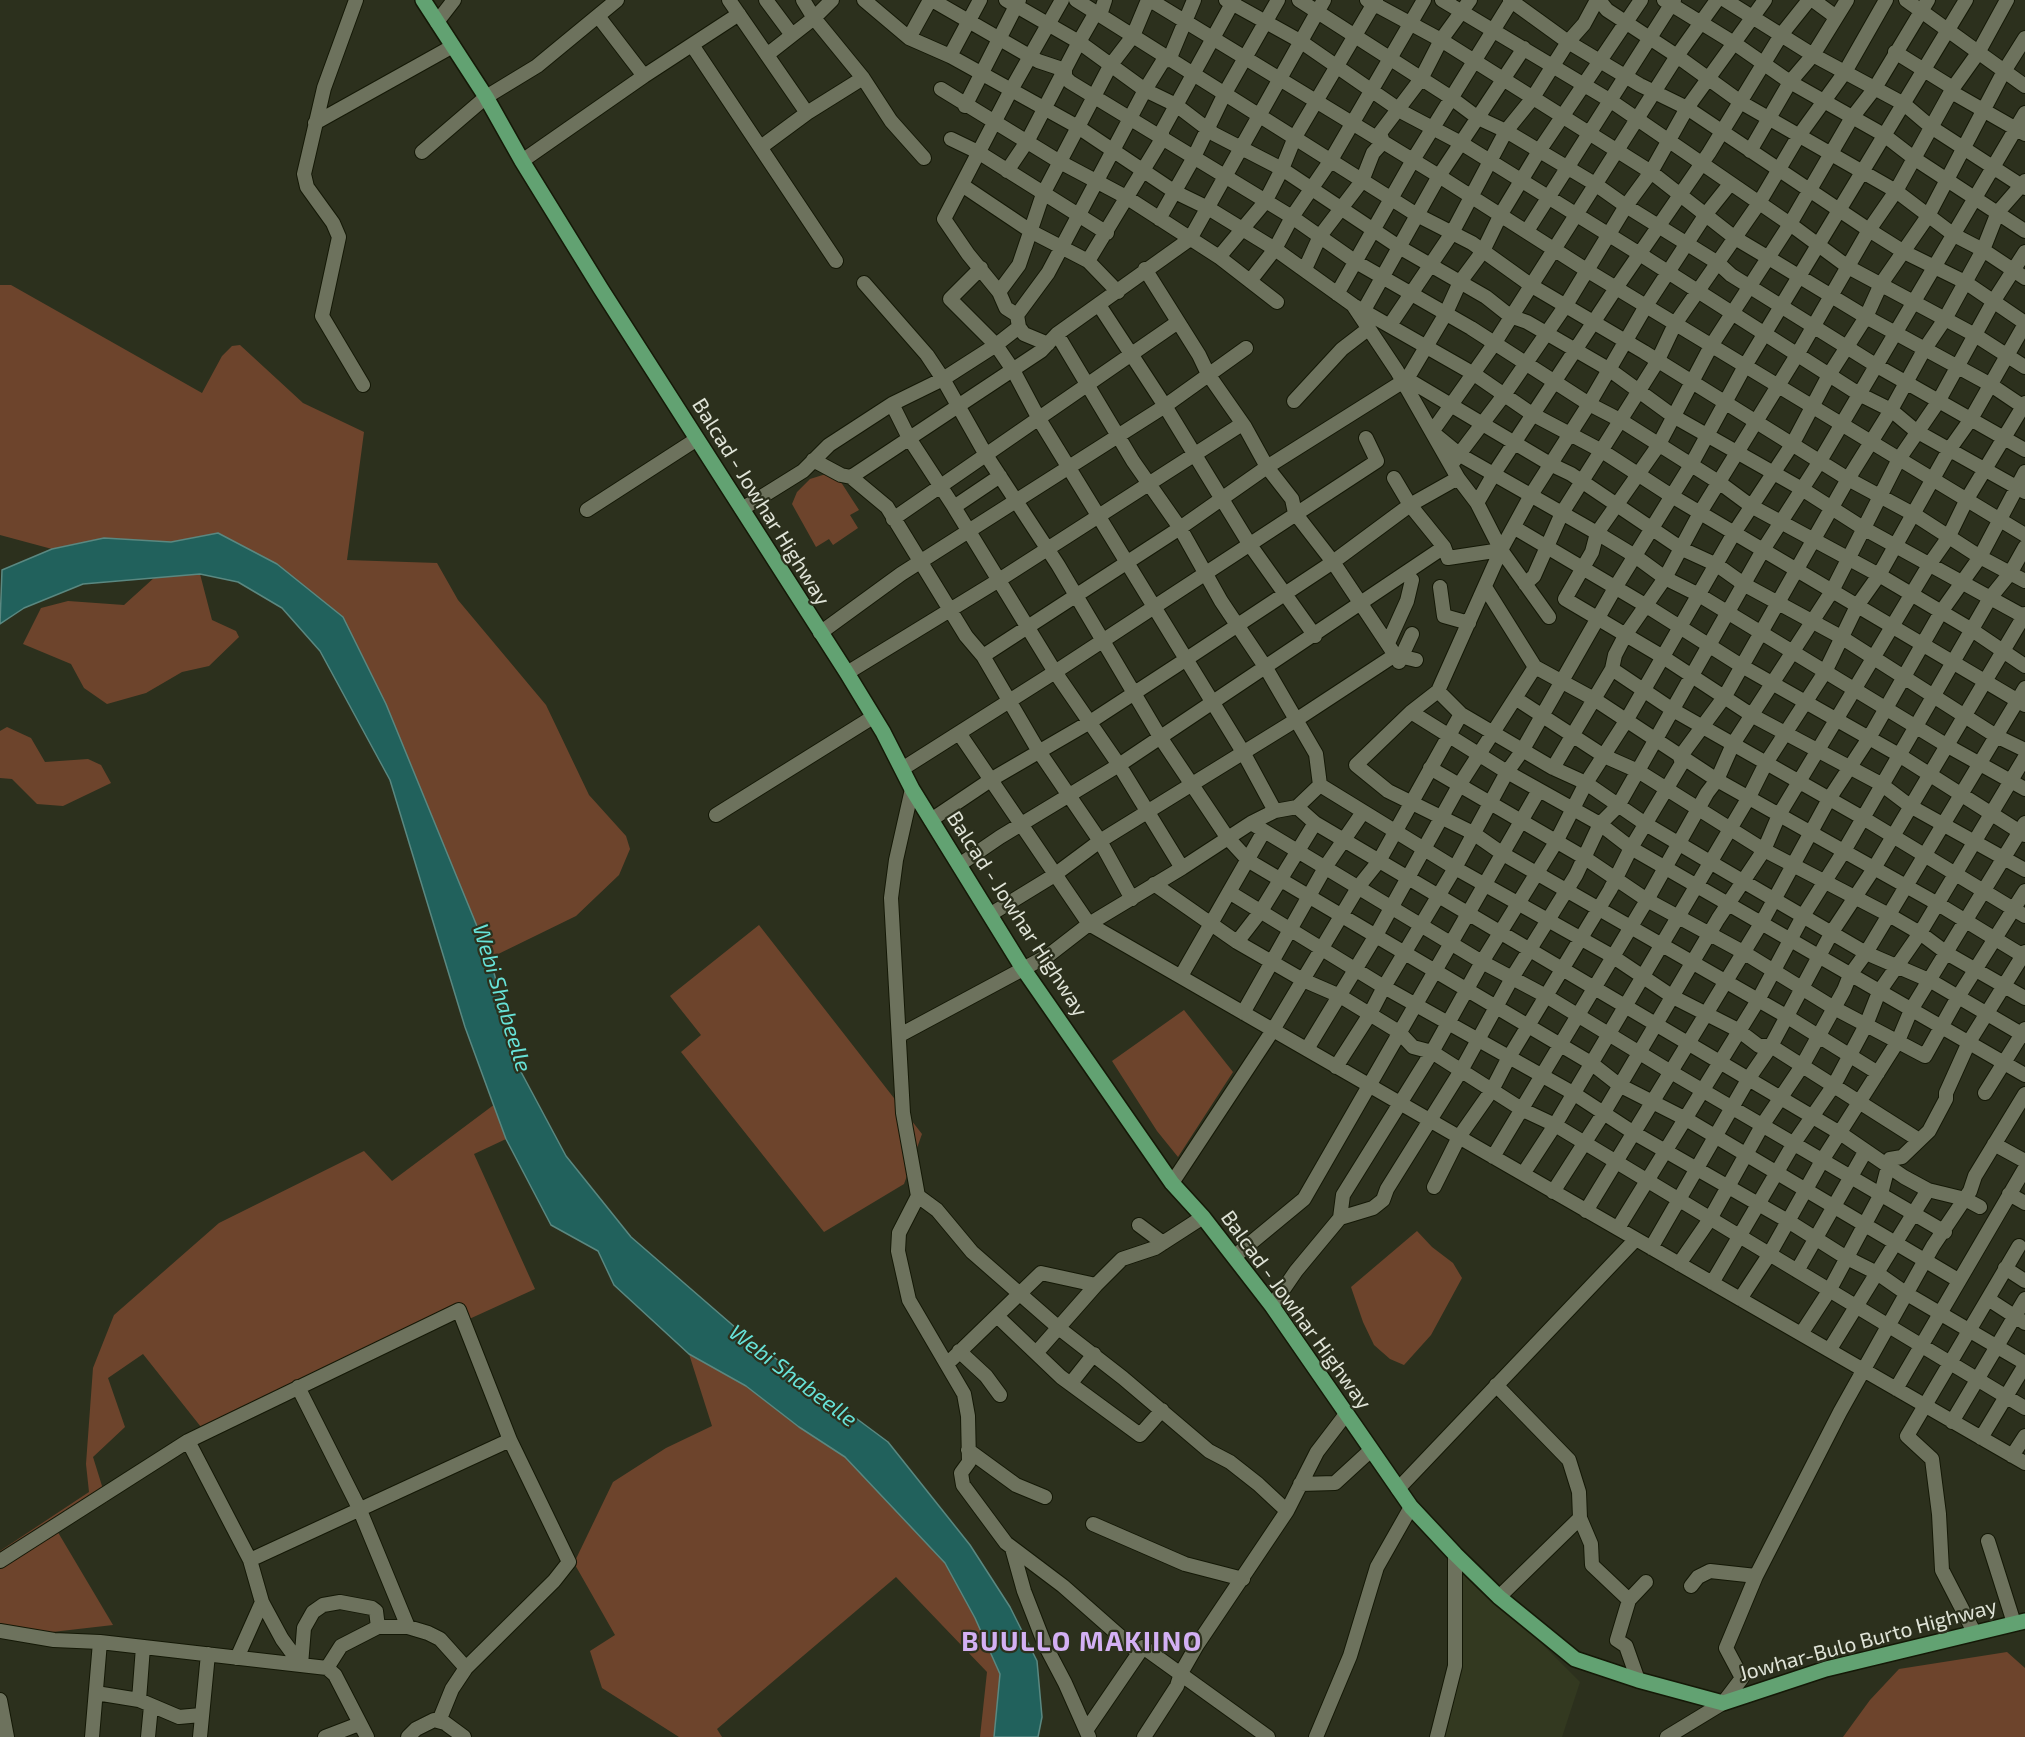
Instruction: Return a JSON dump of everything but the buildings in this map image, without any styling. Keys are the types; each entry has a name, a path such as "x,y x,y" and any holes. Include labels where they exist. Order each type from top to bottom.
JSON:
{"main road":[{"name":"Balcad - Jowhar Highway","path":"423,0 486,97 522,161 697,439 847,673 912,789 1022,967 1172,1183 1203,1216 1272,1306 1411,1507 1499,1597 1575,1659 1638,1680 1723,1702"},
{"name":"Jowhar-Bulo Burto Highway","path":"1723,1702 1826,1669 2019,1622"}],"street":[{"path":"356,0 338,45 315,123 307,153 304,180 333,223 339,237 322,316 363,385"},
{"path":"437,22 454,0"},
{"path":"422,152 486,97 537,66 617,0"},
{"path":"729,0 807,113"},
{"path":"766,0 792,35"},
{"path":"803,0 814,18 863,78 891,121 924,158"},
{"path":"768,54 814,18 832,0"},
{"path":"864,0 909,38 950,56 1078,128 1174,192 1208,208 1275,249 1358,308 1474,374 1532,414 1602,450 1670,495 1701,511 1734,533 2021,703"},
{"path":"877,12 885,0"},
{"path":"909,38 931,0 1046,65 1065,70"},
{"path":"950,56 980,0"},
{"path":"1062,0 1047,23 944,219 999,292 1006,308 1018,321 1024,334 1052,339 1089,384 1133,461 1180,528 1205,574 1266,668 1316,754 1320,784 1455,868 1612,956 1673,997 1706,1012 1759,1046 1771,1046 1919,1140"},
{"path":"1076,0 1362,181 1392,197 1417,215 1483,251 1532,286 1627,341 1657,362 1793,443 1848,479 1915,515 1948,538 2025,581"},
{"path":"1100,15 1105,0"},
{"path":"999,292 1019,265 1043,194 1110,66 1133,36 1149,0 1472,196 1555,251 2025,535"},
{"path":"1169,60 1194,0"},
{"path":"1159,219 1193,159 1225,93 1278,0"},
{"path":"1299,0 1320,6 1354,36 1450,97 1478,118 1506,131 1568,167 1718,263 1731,275 1846,347 2025,450"},
{"path":"1250,281 1275,249 1292,217 1331,160 1424,0"},
{"path":"1442,0 1466,6 1494,31 1585,84 1637,118 1848,267 1975,335 2025,367"},
{"path":"1337,294 1450,97 1494,31 1511,0 1568,42 1687,108 1795,179 1807,191 1904,252 1965,282 2025,323 1971,419 1949,450 1915,515 1879,575 1857,606 1825,672 1766,763 1731,829 1555,1125 1523,1174"},
{"path":"1390,325 1452,233 1506,131 1532,99 1552,65 1584,24 1598,0 1628,24 1742,103 1865,171 1896,191 1954,235 1983,250 2019,274"},
{"path":"983,656 1180,528 1267,467 1405,381 1445,315 1460,282 1483,251 1501,214 1539,151 1601,62 1614,39 1628,24 1641,0"},
{"path":"1432,432 1494,344 1677,56 1717,0"},
{"path":"1680,757 1704,728 1725,696 1740,665 1779,603 1813,538 1907,383 1924,350 1946,319 1983,250 1998,212 2024,185 1931,127 1904,104 1813,55 1725,0"},
{"path":"1549,617 1501,550 1477,503 1458,478 1456,460 1566,305 1626,206 1651,172 1687,108 1765,0"},
{"path":"1477,503 1494,472 1593,321 1742,103 1781,35 1811,0 1836,17"},
{"path":"1750,151 1767,118 1790,82 1813,55 1847,0"},
{"path":"1525,584 1534,576 1562,513 1583,483 1636,391 1657,362 1675,324 1759,202 1798,136 1845,72 1886,0"},
{"path":"1906,0 1925,5 1949,30 2003,73 2025,86"},
{"path":"1336,1067 1370,1014 1455,868 1507,771 1522,751 1615,588 1727,403 1745,366 1865,171 1884,135 1966,0"},
{"path":"1552,768 1612,669 1615,655 1626,634 1665,578 1701,511 1739,453 1756,421 1833,296 1869,230 1896,191 1953,88 1978,53 2007,0"},
{"path":"1088,261 1107,233 1141,170 1162,139 1162,131 1214,39 1231,1 1265,23 1300,41 1401,109 1461,143 1859,394 1891,410 1916,431 1986,468 2020,490"},
{"path":"1219,257 1265,202 1295,137 1338,68 1372,1 1441,40 1651,172 1735,238 1866,317 2024,406 1967,499 1948,538 1891,626 1779,815 1764,850 1710,933 1603,1114 1553,1192"},
{"path":"965,106 980,73 1000,39 1014,2 1079,42 1144,90 1176,105 1207,129 1282,169 1399,247 1460,282 1510,316 1546,333 1610,370 1673,416 1802,489 1863,528 2024,616 1893,837 1832,933 1771,1046 1749,1078 1650,1248"},
{"path":"1527,231 1546,197 1590,135 1652,39 1670,2 1790,82 1884,135 1915,159 2025,231"},
{"path":"1925,5 1875,88 1851,118 1790,224 1711,346 1658,446 1597,533 1584,569 1565,599 1694,676 1753,716 1847,768 1881,784 1910,806 2025,870"},
{"path":"851,477 1013,370 1118,292 1145,269 1169,256 1190,238 1320,6"},
{"path":"1383,142 1380,133 1401,109 1421,79 1441,40 1466,6"},
{"path":"522,161 644,76 739,14"},
{"path":"1007,171 1028,140 1095,14 1100,15"},
{"path":"598,16 644,76"},
{"path":"1272,1306 1296,1271 1340,1218 1343,1196 1432,1052 1482,962 1556,842 1586,783 1626,721 1734,533 1793,443 1829,375 1866,317 1881,284 1928,216 1966,148 2003,73 2025,38"},
{"path":"692,45 836,261"},
{"path":"315,123 453,46"},
{"path":"1358,308 1384,278 1439,176 1505,80 1524,48"},
{"path":"1895,52 1953,88 1955,94 2020,131"},
{"path":"742,509 803,471 829,445 892,404 943,379 996,345 1018,321 1048,273 1144,90 1163,61 1169,60"},
{"path":"1065,70 1065,77 1095,97 1193,159 1292,217 1356,262 1589,404 1620,420 1720,483 1751,506 1879,575 1972,630 2025,666"},
{"path":"761,147 807,113 863,78"},
{"path":"941,89 995,124 1028,140 1060,162 1097,179 1126,197 1219,257 1277,302"},
{"path":"1340,1218 1373,1208 1383,1200 1387,1189 1462,1069 1494,1008 1567,891 1600,824 1618,806 1694,676 1763,550 1782,523 1897,333 1974,197 2020,131 2025,113"},
{"path":"951,139 978,152 1107,233"},
{"path":"1305,269 1320,236 1362,181 1373,153 1383,142"},
{"path":"1730,184 1706,214 1689,244 1646,306 1610,370 1531,495 1501,550 1438,691 1411,712 1356,765 1388,791 1411,800 1473,832 1503,854 1757,1002 1786,1016 1878,1073"},
{"path":"962,185 1032,232 1088,261 1118,292"},
{"path":"1493,1157 1561,1046 1629,926 1647,900 1698,808 1717,780 1733,744 1774,684 1811,621 1832,591 1899,459 1938,402 1993,302 2019,274 2025,252"},
{"path":"981,268 950,299 996,345 1013,370 1039,419 1100,514 1185,660 1243,752 1275,811"},
{"path":"1145,269 1267,467 1292,499 1295,513 1333,562 1395,654 1416,660"},
{"path":"864,283 927,355 943,379 986,455 1048,549 1160,737 1227,837 1249,861 1494,1008 1591,1063 1619,1085 1686,1119 1958,1280"},
{"path":"1099,305 1166,406 1250,545 1315,636"},
{"path":"1358,308 1368,329 1405,381 1415,407 1432,432 1456,460 1494,472 1635,556 1665,578 1699,595 1946,745 2025,789"},
{"path":"893,519 1178,322"},
{"path":"1294,400 1342,349 1368,329"},
{"path":"820,633 919,563 1166,406 1246,348"},
{"path":"1405,381 1453,405 1618,503 1652,530 1682,549 1717,565 1745,585 1841,637 1963,716 2025,750"},
{"path":"892,404 909,438 970,532 1055,672 1119,765 1182,868"},
{"path":"847,673 999,580 1242,424"},
{"path":"902,769 1154,608 1377,461 1366,438"},
{"path":"587,510 697,439"},
{"path":"813,460 841,475 851,477 880,500 966,636 983,656 1038,750 1100,841 1132,898"},
{"path":"1586,1211 1762,922 1847,768 1869,738 1941,612 1980,557 1998,519 2020,490 2025,472"},
{"path":"954,507 1000,476"},
{"path":"1394,478 1410,505 1444,547 1448,558 1501,550"},
{"path":"931,819 1038,750 1090,722 1333,562 1410,505 1458,478"},
{"path":"1515,528 1645,605 1740,665 1899,755 1961,796 2023,830 2004,857 1948,954 1911,1010 1898,1041 1823,1159 1769,1255 1740,1299"},
{"path":"959,865 1020,824 1119,765 1213,704 1362,605 1444,547"},
{"path":"1618,1228 1648,1182 1665,1149 1686,1119 1737,1030 1757,1002 1803,916 1844,851 1990,598 2011,572 2025,547"},
{"path":"1395,654 1412,579"},
{"path":"1440,587 1444,616 1469,623"},
{"path":"1485,587 1535,667 1594,699 1717,780 1812,832 1873,870 1938,904 2024,955 1969,1042 1946,1093 1946,1099 1929,1131 1902,1157 1890,1159 1881,1194 1845,1257 1829,1291 1801,1334"},
{"path":"991,914 1053,876 1100,841 1296,720 1395,654 1412,634"},
{"path":"1306,1049 1375,937 1460,784 1535,667"},
{"path":"1612,669 1673,710 1863,818 2019,913"},
{"path":"1679,1264 1710,1219 1763,1125 1802,1066 1850,975 1866,953 1996,736 2021,703 2025,688"},
{"path":"1438,691 1461,714 1552,768 1586,783 1644,823 1744,882 1866,953 1931,981 2024,1033 1985,1093"},
{"path":"1515,698 1573,733 1604,756 1638,771 1764,850 1889,915 1920,933 1948,954 2025,998"},
{"path":"1411,712 1539,790 1573,807 1631,848 1730,902 1850,975 2025,1075"},
{"path":"1172,1183 1273,1030 1339,916 1378,861 1461,714"},
{"path":"716,815 873,717"},
{"path":"959,733 992,779 1053,876 1089,924 2025,1463"},
{"path":"1434,1187 1459,1137 1492,1090 1545,996 1617,878 1644,823 1682,763 1680,757"},
{"path":"1712,1283 1794,1143 1834,1085 1866,1025 1879,992 1920,933 2025,757"},
{"path":"1430,768 1585,858 1647,900 1743,952 1833,1008 1924,1056 1995,939 2019,913 2025,891"},
{"path":"900,1035 1022,967 1049,955 1089,924 1251,823 1275,811 1297,807 1320,784"},
{"path":"912,789 896,860 891,898 903,1113 918,1196 899,1233 898,1251 912,1308 948,1364 964,1394 968,1416 969,1462 961,1473 963,1485 992,1527 1012,1548 1063,1586 1139,1653"},
{"path":"1235,1256 1304,1199 1414,1004 1470,914 1539,790"},
{"path":"1297,807 1315,824 1840,1132 1887,1166 1928,1190 1965,1199 1980,1207"},
{"path":"1243,1013 1326,866 1363,812"},
{"path":"1251,823 1453,941 1482,962 1545,996 1607,1035 1946,1232"},
{"path":"1237,942 1300,851 1315,824"},
{"path":"1181,976 1249,861 1264,831"},
{"path":"1154,884 1237,942 1303,980 1340,996 1399,1032 1413,1047 1432,1052 1462,1069 1523,1110 1555,1125 2025,1408"},
{"path":"1229,892 1384,987 1508,1059 1573,1093 1634,1133 1788,1221 1845,1257 1877,1273 1907,1294 1996,1344 2025,1364 1981,1438"},
{"path":"1668,1737 1723,1702 1742,1677 1726,1648 1756,1575 1888,1326 1946,1232 1994,1144 2025,1094"},
{"path":"1994,1144 2025,1161"},
{"path":"1797,1271 1865,1152"},
{"path":"1896,1389 2025,1167"},
{"path":"1830,1349 1928,1190"},
{"path":"2009,1194 2025,1203"},
{"path":"918,1196 937,1210 972,1252 1060,1329 1094,1354 1209,1451 1258,1484 1287,1511"},
{"path":"1037,1352 1122,1259 1163,1243 1203,1216"},
{"path":"1139,1225 1163,1243"},
{"path":"1398,1489 1636,1239"},
{"path":"1974,1632 1942,1570 1939,1514 1932,1459 1907,1436 1923,1405 1950,1364 2019,1246"},
{"path":"2005,1268 2025,1281"},
{"path":"948,1364 1044,1272 1096,1285"},
{"path":"1989,1299 2019,1320"},
{"path":"1952,1422 1996,1344 2019,1320 2025,1299"},
{"path":"0,1561 188,1441 459,1310 510,1440 569,1562 554,1581 466,1668 452,1689 439,1721"},
{"path":"997,1316 1061,1377 1140,1435 1162,1410"},
{"path":"959,1351 986,1376 1000,1395"},
{"path":"1071,1383 1094,1354"},
{"path":"1496,1385 1569,1460 1579,1492 1580,1518 1591,1544 1592,1565 1629,1600"},
{"path":"298,1387 359,1508 408,1627"},
{"path":"1144,1737 1177,1686 1181,1673 1287,1511 1327,1436 1346,1414"},
{"path":"2012,1456 2025,1436"},
{"path":"250,1560 510,1440"},
{"path":"188,1441 250,1560 262,1602 282,1640 301,1665"},
{"path":"968,1450 1016,1485 1045,1497"},
{"path":"1300,1484 1335,1483 1371,1450"},
{"path":"1316,1737 1350,1656 1377,1567 1411,1507"},
{"path":"1499,1597 1580,1518"},
{"path":"1094,1524 1185,1564 1243,1579"},
{"path":"1988,1541 2019,1622"},
{"path":"1012,1548 1024,1592 1045,1645 1088,1733"},
{"path":"1437,1737 1455,1666 1455,1554"},
{"path":"1692,1586 1698,1577 1710,1571 1756,1575"},
{"path":"1638,1680 1626,1646 1617,1640 1629,1600 1646,1582"},
{"path":"374,1609 392,1592"},
{"path":"237,1658 262,1602"},
{"path":"301,1665 304,1628 313,1612 323,1605 340,1602 374,1609"},
{"path":"374,1609 378,1627"},
{"path":"327,1668 340,1646 378,1627 408,1627 440,1639 466,1668"},
{"path":"0,1631 54,1640 100,1642 327,1668 335,1675 367,1737"},
{"path":"92,1737 100,1642"},
{"path":"143,1647 148,1737"},
{"path":"1088,1733 1143,1647 1268,1737"},
{"path":"200,1737 208,1654"},
{"path":"96,1693 145,1703 179,1717 201,1715"},
{"path":"0,1700 8,1737"},
{"path":"408,1737 428,1722 439,1721 464,1737"},
{"path":"325,1737 359,1724"}],"shaded area":[{"path":"0,285 11,285 202,393 222,356 232,346 240,345 303,403 364,432 347,560 437,563 458,600 546,705 589,795 626,836 630,849 619,875 576,916 490,958 386,704 343,617 218,533 171,542 104,538 52,549 0,535"},
{"path":"826,474 837,476 859,510 850,515 858,528 833,545 829,539 816,547 792,504 797,492 810,479"},
{"path":"200,574 212,620 236,631 239,637 209,666 182,672 146,693 107,704 84,688 71,664 23,644 41,608 68,601 124,605 155,577"},
{"path":"7,727 31,738 45,762 88,759 101,765 111,783 63,806 37,804 12,779 0,778 0,731"},
{"path":"759,925 922,1134 904,1184 824,1232 681,1052 701,1035 670,996"},
{"path":"1184,1010 1233,1072 1178,1157 1157,1131 1112,1061"},
{"path":"495,1104 506,1139 474,1154 535,1289 467,1320 462,1305 201,1427 143,1354 108,1378 125,1427 93,1457 107,1502 56,1529 113,1625 0,1638 0,1551 89,1492 86,1464 93,1368 114,1315 219,1223 364,1151 392,1181"},
{"path":"1417,1231 1432,1247 1453,1263 1462,1278 1431,1335 1404,1365 1390,1359 1374,1345 1351,1287"},
{"path":"689,1354 746,1386 799,1427 845,1457 945,1563 975,1618 1000,1674 994,1737 980,1737 987,1672 896,1577 717,1729 722,1737 679,1737 602,1688 590,1651 615,1635 574,1563 613,1482 666,1448 712,1426"},
{"path":"1462,1570 1520,1622 1580,1682 1562,1737 1443,1737 1460,1674 1457,1584"},
{"path":"2007,1652 2025,1668 2025,1737 1843,1737 1870,1700 1899,1669"}],"water":[{"name":"Webi Shabeelle","path":"218,533 277,564 343,617 386,704 490,958 520,1070 566,1156 631,1237 744,1335 888,1442 970,1545 1010,1607 1037,1661 1042,1717 1038,1737 994,1737 1000,1674 975,1618 945,1563 845,1457 799,1427 746,1386 689,1354 614,1285 598,1251 551,1225 506,1139 465,1027 390,780 320,651 282,608 238,582 200,574 83,584 24,608 0,624 2,570 52,549 104,538 171,542"}],"district":[{"name":"BUULLO MAKIINO","path":"1082,1642"}]}
